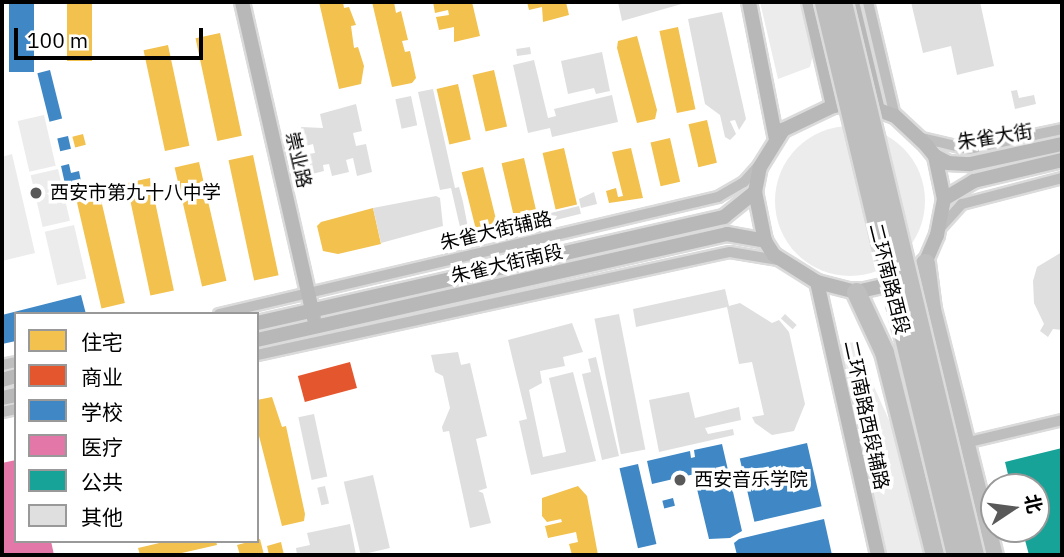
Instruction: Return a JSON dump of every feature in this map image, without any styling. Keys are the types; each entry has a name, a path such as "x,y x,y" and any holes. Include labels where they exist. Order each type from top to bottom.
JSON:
{"highway":[{"name":"二环南路西段","path":"824,2 956,555"},
{"name":"二环南路西段","path":"842,2 974,555"},
{"path":"925,263 932,309 992,555"},
{"path":"856,292 884,352 935,555"}],"main road":[{"name":"崇业路","path":"242,2 316,327"},
{"path":"749,2 776,140"},
{"path":"809,2 833,106"},
{"path":"852,2 877,106"},
{"path":"858,102 877,106 895,116 918,136 935,156 944,198 937,235 925,263 900,282 856,292 817,282 789,266 765,241 755,192 766,156 776,140 804,117 833,106 858,102"},
{"name":"朱雀大街","path":"935,156 948,163 970,164 1062,144"},
{"name":"朱雀大街","path":"944,198 974,181 1062,160"},
{"name":"朱雀大街南段","path":"259,323 724,216 755,192"},
{"name":"朱雀大街南段","path":"259,340 727,234 765,241"},
{"name":"二环南路西段辅路","path":"817,282 878,555"}],"street":[{"path":"868,2 895,116"},
{"path":"918,136 941,146 968,149 1062,129"},
{"name":"朱雀大街辅路","path":"227,312 718,197 744,182 766,156"},
{"path":"937,235 951,213 962,204 1062,178"},
{"path":"259,355 730,252 757,253 789,266"},
{"path":"965,443 1062,420"}],"shaded area":[{"path":"760,2 805,2 815,46 810,67 778,79"},
{"path":"44,115 56,166 29,172 18,121"},
{"path":"850,126 879,132 903,148 919,172 925,201 919,230 903,254 879,270 850,276 821,270 797,254 781,230 775,201 781,172 797,148 821,132"},
{"path":"12,154 35,253 2,261 2,157"},
{"path":"58,169 70,221 43,227 31,175"},
{"path":"74,225 86,279 57,285 45,232"},
{"path":"854,342 897,438 925,555 886,555 840,344"}],"building: 住宅":[{"path":"67,2 92,2 92,61 67,61"},
{"path":"319,2 343,2 344,8 349,7 356,25 351,26 354,48 358,47 364,66 361,84 339,89"},
{"path":"372,2 394,2 396,13 401,11 408,40 402,41 405,52 410,51 416,78 412,83 392,87"},
{"path":"433,2 472,2 480,36 454,42 454,27 439,30 436,17 449,15 448,10 435,13"},
{"path":"527,2 566,2 569,15 543,22 542,7 529,10"},
{"path":"678,27 695,109 677,113 659,31"},
{"path":"220,33 242,136 217,141 196,38"},
{"path":"637,36 657,110 655,119 637,123 617,48 618,41"},
{"path":"168,45 189,146 165,151 144,50"},
{"path":"494,70 507,127 486,131 473,75"},
{"path":"458,84 471,140 449,144 437,89"},
{"path":"707,120 717,163 698,167 688,124"},
{"path":"83,134 86,145 75,147 72,137"},
{"path":"670,138 680,182 661,186 651,142"},
{"path":"564,148 577,205 556,209 543,153"},
{"path":"631,148 643,198 609,203 606,191 616,188 618,197 623,196 612,152"},
{"path":"253,155 279,275 254,281 229,160"},
{"path":"524,158 537,215 515,220 502,163"},
{"path":"199,162 226,281 202,286 175,168"},
{"path":"483,167 497,224 476,230 462,172"},
{"path":"150,178 174,290 150,295 127,183"},
{"path":"99,191 125,303 101,308 76,196"},
{"path":"373,208 381,244 338,254 323,251 317,226 321,222"},
{"path":"272,397 282,427 286,426 305,514 304,521 282,526 259,436 259,400"},
{"path":"578,486 587,496 598,555 572,555 569,544 578,542 576,532 548,538 545,526 562,522 561,519 547,522 542,516 542,498"},
{"path":"259,539 264,555 240,555 237,545 259,543"},
{"path":"281,542 284,555 269,555 267,546"},
{"path":"159,543 217,545 173,555 140,555 138,548"}],"building: 商业":[{"path":"350,362 357,388 305,402 298,376"}],"building: 学校":[{"path":"9,2 34,2 34,72 9,72"},
{"path":"50,70 62,119 49,122 37,73"},
{"path":"68,136 71,149 60,151 57,138"},
{"path":"69,164 71,173 79,171 81,181 65,184 61,166"},
{"path":"81,295 85,312 14,312 14,341 2,344 2,315"},
{"path":"807,443 822,506 754,522 740,459"},
{"path":"722,444 742,531 730,538 709,539 697,489 703,487 699,473 652,484 647,461 690,451 691,458 695,457 694,450"},
{"path":"638,464 656,544 638,548 619,468"},
{"path":"673,498 675,506 664,508 662,501"},
{"path":"824,519 832,555 737,555 734,543 739,539"}],"building: 医疗":[{"path":"14,460 14,543 51,543 54,555 2,555 2,463"}],"building: 公共":[{"path":"1062,448 1062,555 1029,555 1026,543 1050,543 1050,473 1008,473 1005,462"}],"building: 其他":[{"path":"618,2 685,2 685,3 622,21"},
{"path":"911,2 980,2 994,66 957,75 951,46 923,53"},
{"path":"722,12 746,119 739,130 735,120 730,121 736,134 730,140 725,137 720,115 705,104 688,19"},
{"path":"530,47 531,54 517,56 516,49"},
{"path":"602,52 610,91 596,94 594,88 568,94 561,61"},
{"path":"534,60 548,118 556,116 554,109 612,95 618,122 552,137 550,128 528,133 513,65"},
{"path":"433,89 455,188 459,187 463,202 470,238 463,240 451,188 440,190 418,92"},
{"path":"1017,90 1019,98 1034,95 1036,104 1015,109 1011,91"},
{"path":"411,96 417,125 402,129 395,99"},
{"path":"356,104 362,131 353,133 356,146 366,144 372,172 357,176 353,158 346,160 349,172 332,176 329,164 323,165 324,171 312,174 308,154 315,153 313,144 306,146 301,127 323,128 320,114"},
{"path":"594,192 597,204 581,208 579,199"},
{"path":"436,196 440,198 443,226 381,243 373,208"},
{"path":"579,206 581,214 534,225 532,218"},
{"path":"1062,252 1062,330 1053,329 1048,337 1040,331 1044,324 1034,303 1033,281 1037,267"},
{"path":"725,289 729,306 740,303 772,323 779,320 789,332 805,404 794,431 772,435 755,423 752,417 764,415 752,362 739,364 727,307 636,327 633,309"},
{"path":"619,314 645,449 621,454 594,319"},
{"path":"785,314 797,325 793,329 781,318"},
{"path":"572,323 583,352 563,357 565,366 540,371 542,383 529,390 543,457 566,452 549,378 573,372 596,461 531,475 519,421 527,419 508,340"},
{"path":"458,352 461,365 470,363 487,436 476,439 487,488 478,491 483,493 491,523 470,528 449,431 443,432 442,427 450,408 443,376 435,372 431,355"},
{"path":"596,357 619,456 602,460 582,374 591,372 588,359"},
{"path":"689,392 695,418 739,407 741,420 705,428 708,434 733,429 734,435 659,452 649,400"},
{"path":"314,414 327,477 312,480 298,417"},
{"path":"373,475 390,548 361,555 344,482"},
{"path":"325,486 329,504 321,505 317,488"},
{"path":"350,524 356,555 297,555 296,548 310,545 307,533"}],"place":[{"name":"西安市第九十八中学","path":"36,193"},
{"name":"西安音乐学院","path":"680,480"}]}
